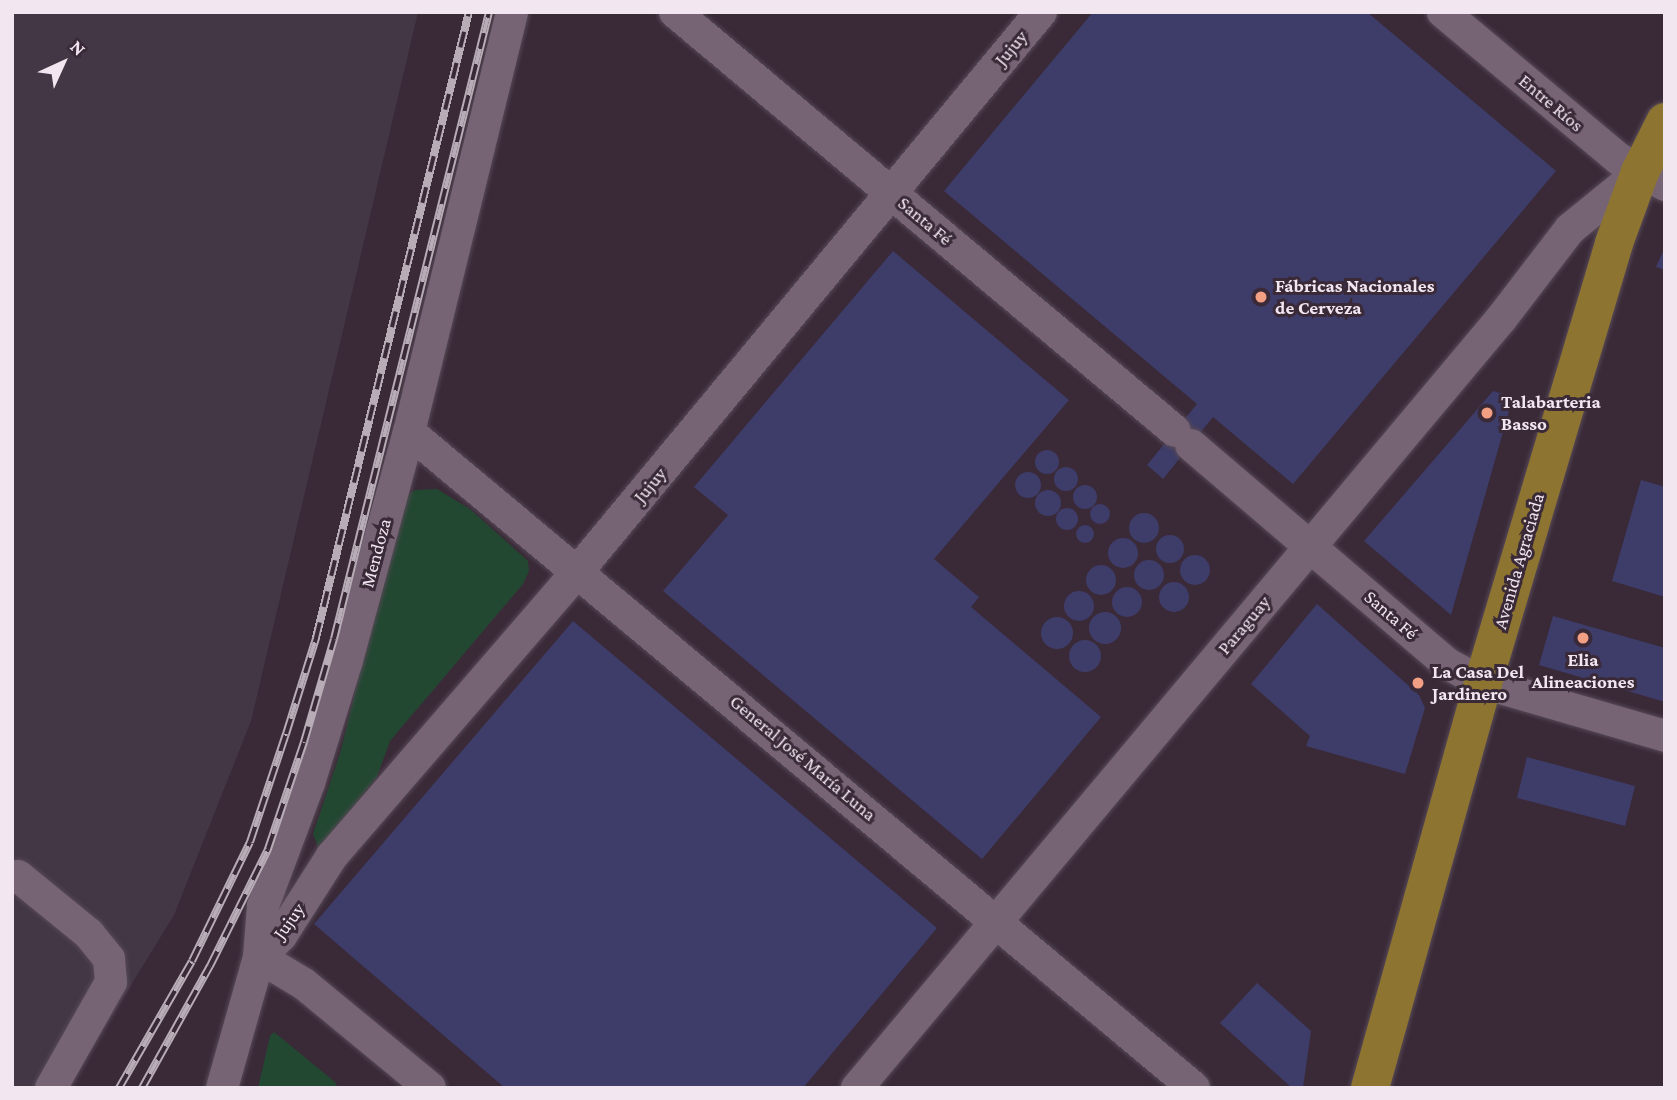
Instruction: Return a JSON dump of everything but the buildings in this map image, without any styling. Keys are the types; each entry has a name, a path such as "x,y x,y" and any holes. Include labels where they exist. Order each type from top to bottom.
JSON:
{"main road":[{"name":"Avenida Agraciada","path":"1370,1088 1483,683 1610,256 1652,178 1665,122"}],"street":[{"name":"Mendoza","path":"222,1088 259,957 263,906 313,771 347,660 409,432 512,12"},
{"name":"Santa Fé","path":"675,12 1311,546 1446,663 1483,683 1665,736"},
{"name":"Jujuy","path":"259,957 281,936 332,856 578,571 1041,12"},
{"name":"Entre Ríos","path":"1443,12 1619,159 1652,178"},
{"name":"Paraguay","path":"856,1088 1501,319 1570,229 1652,178"},
{"name":"General José María Luna","path":"409,432 1194,1088"},
{"path":"18,876 89,934 109,959 111,982 51,1088"},
{"path":"259,957 304,984 430,1088"}],"shaded area":[{"path":"12,12 418,12 251,721 174,915 68,1088 12,1088"}],"green space":[{"path":"437,489 470,509 528,561 529,571 523,584 390,741 377,777 319,849 313,834 341,750 398,514 406,496 415,490"},
{"path":"274,1032 337,1086 258,1088 270,1036"}],"railway":[{"path":"119,1088 192,961 250,842 286,734 316,638 469,12"},
{"path":"142,1088 210,966 268,849 304,742 334,639 489,12"}],"place":[{"name":"Fábricas Nacionales de Cerveza","path":"1261,297"},
{"name":"Talabarteria Basso","path":"1487,413"},
{"name":"Elia Alineaciones","path":"1583,638"},
{"name":"La Casa Del Jardinero","path":"1418,683"}]}
